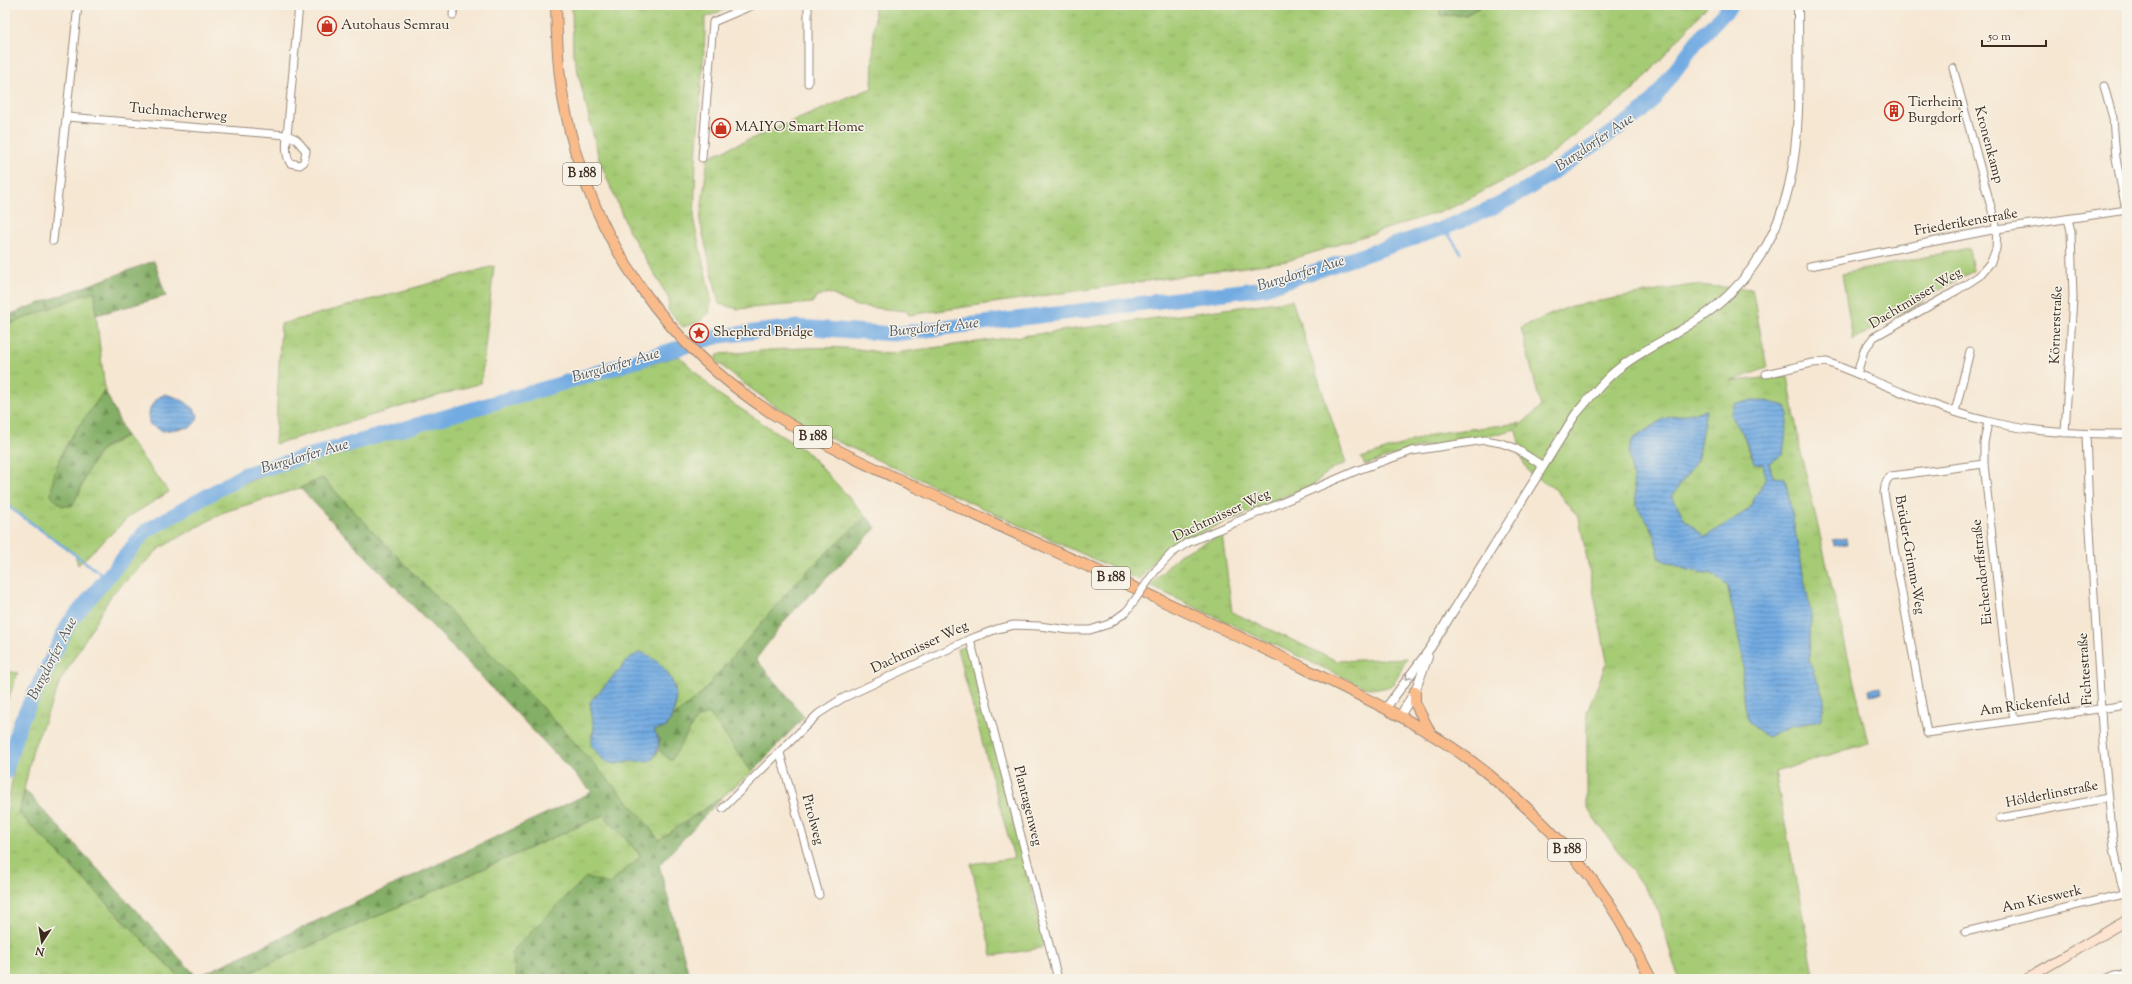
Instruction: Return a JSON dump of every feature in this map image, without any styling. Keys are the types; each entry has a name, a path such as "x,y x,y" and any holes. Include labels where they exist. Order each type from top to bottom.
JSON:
{"main road":[{"name":"B 188","path":"556,5 562,92 570,135 585,182 599,216 619,254 636,281 667,322 702,359 736,388 776,416 849,456 1280,657 1386,708 1430,732 1485,771 1528,808 1561,842 1616,914 1651,979"},
{"path":"1415,691 1415,703 1430,732"},
{"path":"2026,979 2127,920"}],"street":[{"path":"53,241 78,5"},
{"name":"Tuchmacherweg","path":"67,117 287,135 299,5"},
{"path":"453,15 454,5"},
{"path":"702,158 713,22 753,5"},
{"path":"808,5 808,83"},
{"path":"1386,708 1432,647 1576,415 1612,374 1716,307 1741,282 1758,259 1772,235 1790,190 1798,128 1798,5"},
{"name":"Kronenkamp","path":"1953,68 1997,229"},
{"path":"2104,86 2113,118 2116,158 2127,210"},
{"name":"Friederikenstraße","path":"1810,266 1997,229 2127,210"},
{"name":"Körnerstraße","path":"2065,433 2073,297 2070,231 2068,219"},
{"name":"Dachtmisser Weg","path":"1857,374 1864,350 1874,337 1956,291 1979,276 1991,262 1996,249 1997,229"},
{"path":"1955,412 1970,351"},
{"path":"1766,374 1812,363 1827,362 1955,412 1988,422 2065,433 2127,434"},
{"name":"Eichendorffstraße","path":"1988,422 1984,443 1984,464 2014,720"},
{"name":"Fichtestraße","path":"2086,434 2089,513 2108,798 2114,848 2126,897"},
{"name":"Dachtmisser Weg","path":"723,808 818,714 843,698 970,639 1014,625 1039,626 1069,630 1090,630 1109,624 1127,611 1156,570 1172,553 1187,543 1358,470 1412,451 1485,440 1515,448 1543,466"},
{"name":"Brüder-Grimm-Weg","path":"1927,733 1884,493 1885,485 1887,478 1891,476 1984,464"},
{"name":"Plantagenweg","path":"970,639 1058,979"},
{"path":"1400,716 1415,691 1432,647"},
{"name":"Am Rickenfeld","path":"1927,733 2127,705"},
{"name":"Pirolweg","path":"780,753 819,895"},
{"name":"Hölderlinstraße","path":"2000,818 2108,798"},
{"name":"Am Kieswerk","path":"1966,932 2126,897"},
{"path":"2105,979 2116,974 2122,974 2127,977"}],"green space":[{"path":"572,5 734,5 705,18 696,159 694,222 711,299 709,313 701,321 683,327 668,310 669,299 628,229 599,159 573,52"},
{"path":"875,5 1440,5 1440,15 1466,15 1483,5 1708,5 1636,88 1542,161 1451,208 1287,261 909,315 907,311 856,306 829,293 817,296 812,303 738,309 719,304 700,221 708,157 872,88"},
{"path":"1440,5 1483,5 1466,15 1440,16"},
{"path":"1969,248 1973,271 1853,340 1842,274"},
{"path":"154,261 166,296 96,315 95,291 5,326 5,316"},
{"path":"494,266 481,383 275,444 281,324"},
{"path":"1692,285 1752,289 1767,368 1731,381 1788,376 1800,449 1868,743 1775,772 1815,979 1679,979 1655,903 1587,808 1587,712 1607,661 1579,518 1555,489 1530,474 1523,461 1516,429 1485,437 1416,448 1365,465 1361,458 1437,433 1520,423 1518,427 1541,407 1521,327 1571,306","holes":["1706,410 1697,460 1672,496 1685,520 1705,537 1748,510 1766,478 1763,464 1751,456 1743,434 1730,414 1769,463 1773,477 1785,478 1811,615 1809,660 1825,701 1820,721 1790,726 1767,737 1742,689 1743,658 1727,584 1712,574 1688,570 1660,559 1652,529 1637,507 1629,452 1632,440 1663,419"]},
{"path":"95,290 96,315 105,390 62,451 79,495 86,474 101,450 126,436 169,492 130,516 78,565 75,554 5,504 5,326"},
{"path":"1292,300 1346,463 1327,472 1313,485 1181,541 1161,552 1139,580 821,434 766,400 715,360 719,354 825,347 867,350 887,354"},
{"path":"679,356 718,394 808,453 866,516 800,578 699,696 673,717 676,703 675,687 631,657 590,702 594,729 591,736 616,764 652,760 659,750 671,760 696,719 709,713 752,772 723,796 659,841 639,814 323,478 300,488 224,512 160,548 112,594 61,680 33,749 19,813 181,979 5,979 5,828 14,766 26,720 58,654 83,612 148,536 188,510 231,488 292,466"},
{"path":"105,390 126,436 109,444 101,450 92,462 72,506 62,506 51,496 57,466 78,427"},
{"path":"322,478 558,724 639,814 659,840 723,796 659,865 690,979 517,979 511,952 586,877 609,884 641,856 604,815 236,979 181,979 19,813 25,790 197,977 592,792 300,488"},
{"path":"866,516 876,528 786,619 756,659 804,717 752,772 709,713 696,719 671,761 659,750 659,738 653,730 665,728 673,717 699,696 800,578"},
{"path":"1222,534 1232,612 1337,661 1407,658 1396,680 1388,687 1364,687 1150,586 1179,555"},
{"path":"965,647 971,654 1045,943 1041,948 992,956 971,864 1014,858 957,649"},
{"path":"5,671 18,673 5,707"},
{"path":"604,815 641,856 609,884 511,952 517,979 236,979"}],"water":[{"path":"165,394 184,401 195,411 198,415 197,420 191,427 163,431 149,424 151,406 160,396"},
{"path":"1761,400 1786,406 1788,415 1783,454 1769,463 1773,477 1785,478 1811,615 1809,660 1825,701 1820,721 1790,726 1767,737 1748,721 1742,689 1743,658 1727,584 1712,574 1688,570 1660,559 1652,529 1637,507 1629,452 1632,440 1663,419 1706,410 1697,460 1672,496 1685,520 1705,537 1748,510 1766,478 1763,464 1755,463 1743,434 1730,414 1736,403"},
{"path":"1846,538 1847,544 1834,546 1833,540"},
{"path":"641,652 652,658 668,675 673,684 676,695 675,706 672,717 665,728 654,730 658,738 658,745 652,760 624,761 611,764 601,758 591,745 594,729 590,702 631,657"},
{"path":"1881,687 1882,693 1870,695 1869,689"}],"waterway":[{"name":"Burgdorfer Aue","path":"5,773 20,723 69,623 146,531 245,474 550,387 719,336 798,327 894,334 1265,288 1444,228 1496,206 1526,190 1599,142 1644,110 1654,99 1697,41 1732,5"},
{"path":"1444,228 1461,253"},
{"path":"5,504 107,578"}],"place":[{"name":"Autohaus Semrau","path":"327,26"},
{"name":"Tierheim Burgdorf","path":"1894,111"},
{"name":"MAIYO Smart Home","path":"721,128"},
{"name":"Shepherd Bridge","path":"699,333"}]}
